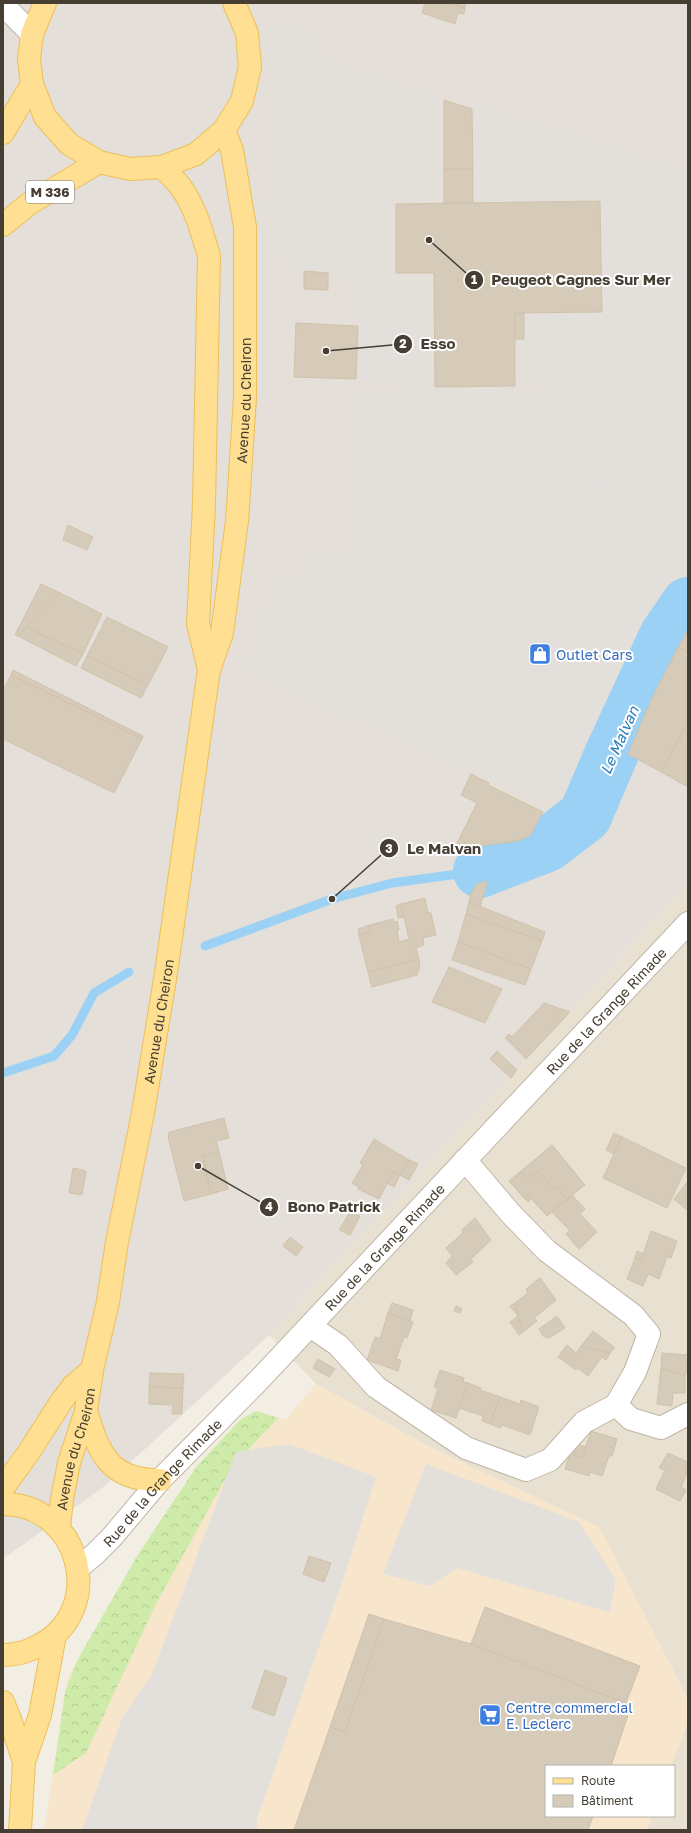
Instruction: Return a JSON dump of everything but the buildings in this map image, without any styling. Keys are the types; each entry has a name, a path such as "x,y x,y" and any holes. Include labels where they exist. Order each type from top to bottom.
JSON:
{"main road":[{"path":"45,3 32,34 29,59 32,84 45,117 69,144 99,162 130,169 162,167 196,154 224,130 242,101 250,67 247,33 234,3"},
{"path":"3,133 32,84"},
{"name":"Avenue du Cheiron","path":"59,1529 62,1499 69,1463 86,1411 92,1370 108,1302 117,1242 147,1089 166,973 209,670 222,633 237,521 245,398 245,227 232,150 224,130"},
{"name":"M 336","path":"3,225 30,203 99,162"},
{"name":"Avenue du Cheiron","path":"162,167 180,185 191,205 202,232 209,256 204,504 198,624 209,670"},
{"name":"Avenue du Cheiron","path":"3,1488 73,1386 92,1370"},
{"path":"86,1411 95,1441 103,1456 110,1464 130,1475 148,1480 160,1480"},
{"path":"3,1504 32,1510 46,1518 59,1529 71,1547 78,1568 78,1590 72,1611 65,1624 54,1635 32,1650 19,1654 3,1655"},
{"path":"20,1830 24,1762 40,1715 54,1635"},
{"path":"3,1702 24,1762"}],"street":[{"path":"3,5 32,34"},
{"name":"Rue de la Grange Rimade","path":"78,1568 94,1555 160,1480 258,1381 688,922"},
{"path":"310,1326 338,1345 376,1387 466,1448 526,1470 550,1460 584,1422 616,1405 635,1372 649,1334 633,1315 547,1251 511,1214 465,1160"},
{"path":"616,1405 631,1419 661,1428 688,1414"}],"shaded area":[{"path":"3,3 688,3 688,885 269,1335 106,1485 3,1559"},
{"path":"280,25 316,41 322,65 444,100 443,199 393,200 392,276 431,282 431,387 356,379 362,274 296,269 270,217 274,132 281,94"},
{"path":"472,109 688,174 688,479 577,479 688,484 688,582 564,807 252,669 279,582 308,586 314,556 359,558 359,398 559,397 560,385 515,383 515,339 524,339 524,313 602,312 600,202 473,203"},
{"path":"688,885 688,1699 599,1527 432,1448 316,1384 269,1335"},
{"path":"316,1384 432,1448 599,1527 688,1699 688,1722 671,1765 545,1765 545,1817 652,1817 647,1830 44,1830 68,1677 137,1556 240,1420 256,1411 285,1420"},
{"path":"289,1444 376,1477 342,1583 257,1818 257,1830 82,1830 122,1718 152,1674 236,1452"},
{"path":"426,1464 579,1522 616,1580 610,1612 457,1568 430,1586 383,1574"},
{"path":"688,1722 688,1830 647,1830 652,1817 675,1817 675,1765 671,1765"}],"green space":[{"path":"256,1411 278,1418 228,1474 156,1604 86,1753 53,1775 65,1692 78,1659 137,1556 197,1466 240,1420"}],"waterway":[{"name":"Le Malvan","path":"480,871 547,845 585,816 611,755 666,636 688,604"},
{"name":"Le Malvan","path":"205,946 332,899 392,883 480,871"},
{"name":"Le Malvan","path":"3,1073 54,1056 72,1035 94,993 129,972"}],"place":[{"name":"Peugeot Cagnes Sur Mer","path":"429,240"},
{"name":"Esso","path":"326,351"},
{"name":"Outlet Cars","path":"540,654"},
{"name":"Le Malvan","path":"332,899"},
{"name":"Bono Patrick","path":"198,1166"},
{"name":"Centre commercial E. Leclerc","path":"490,1715"}]}
